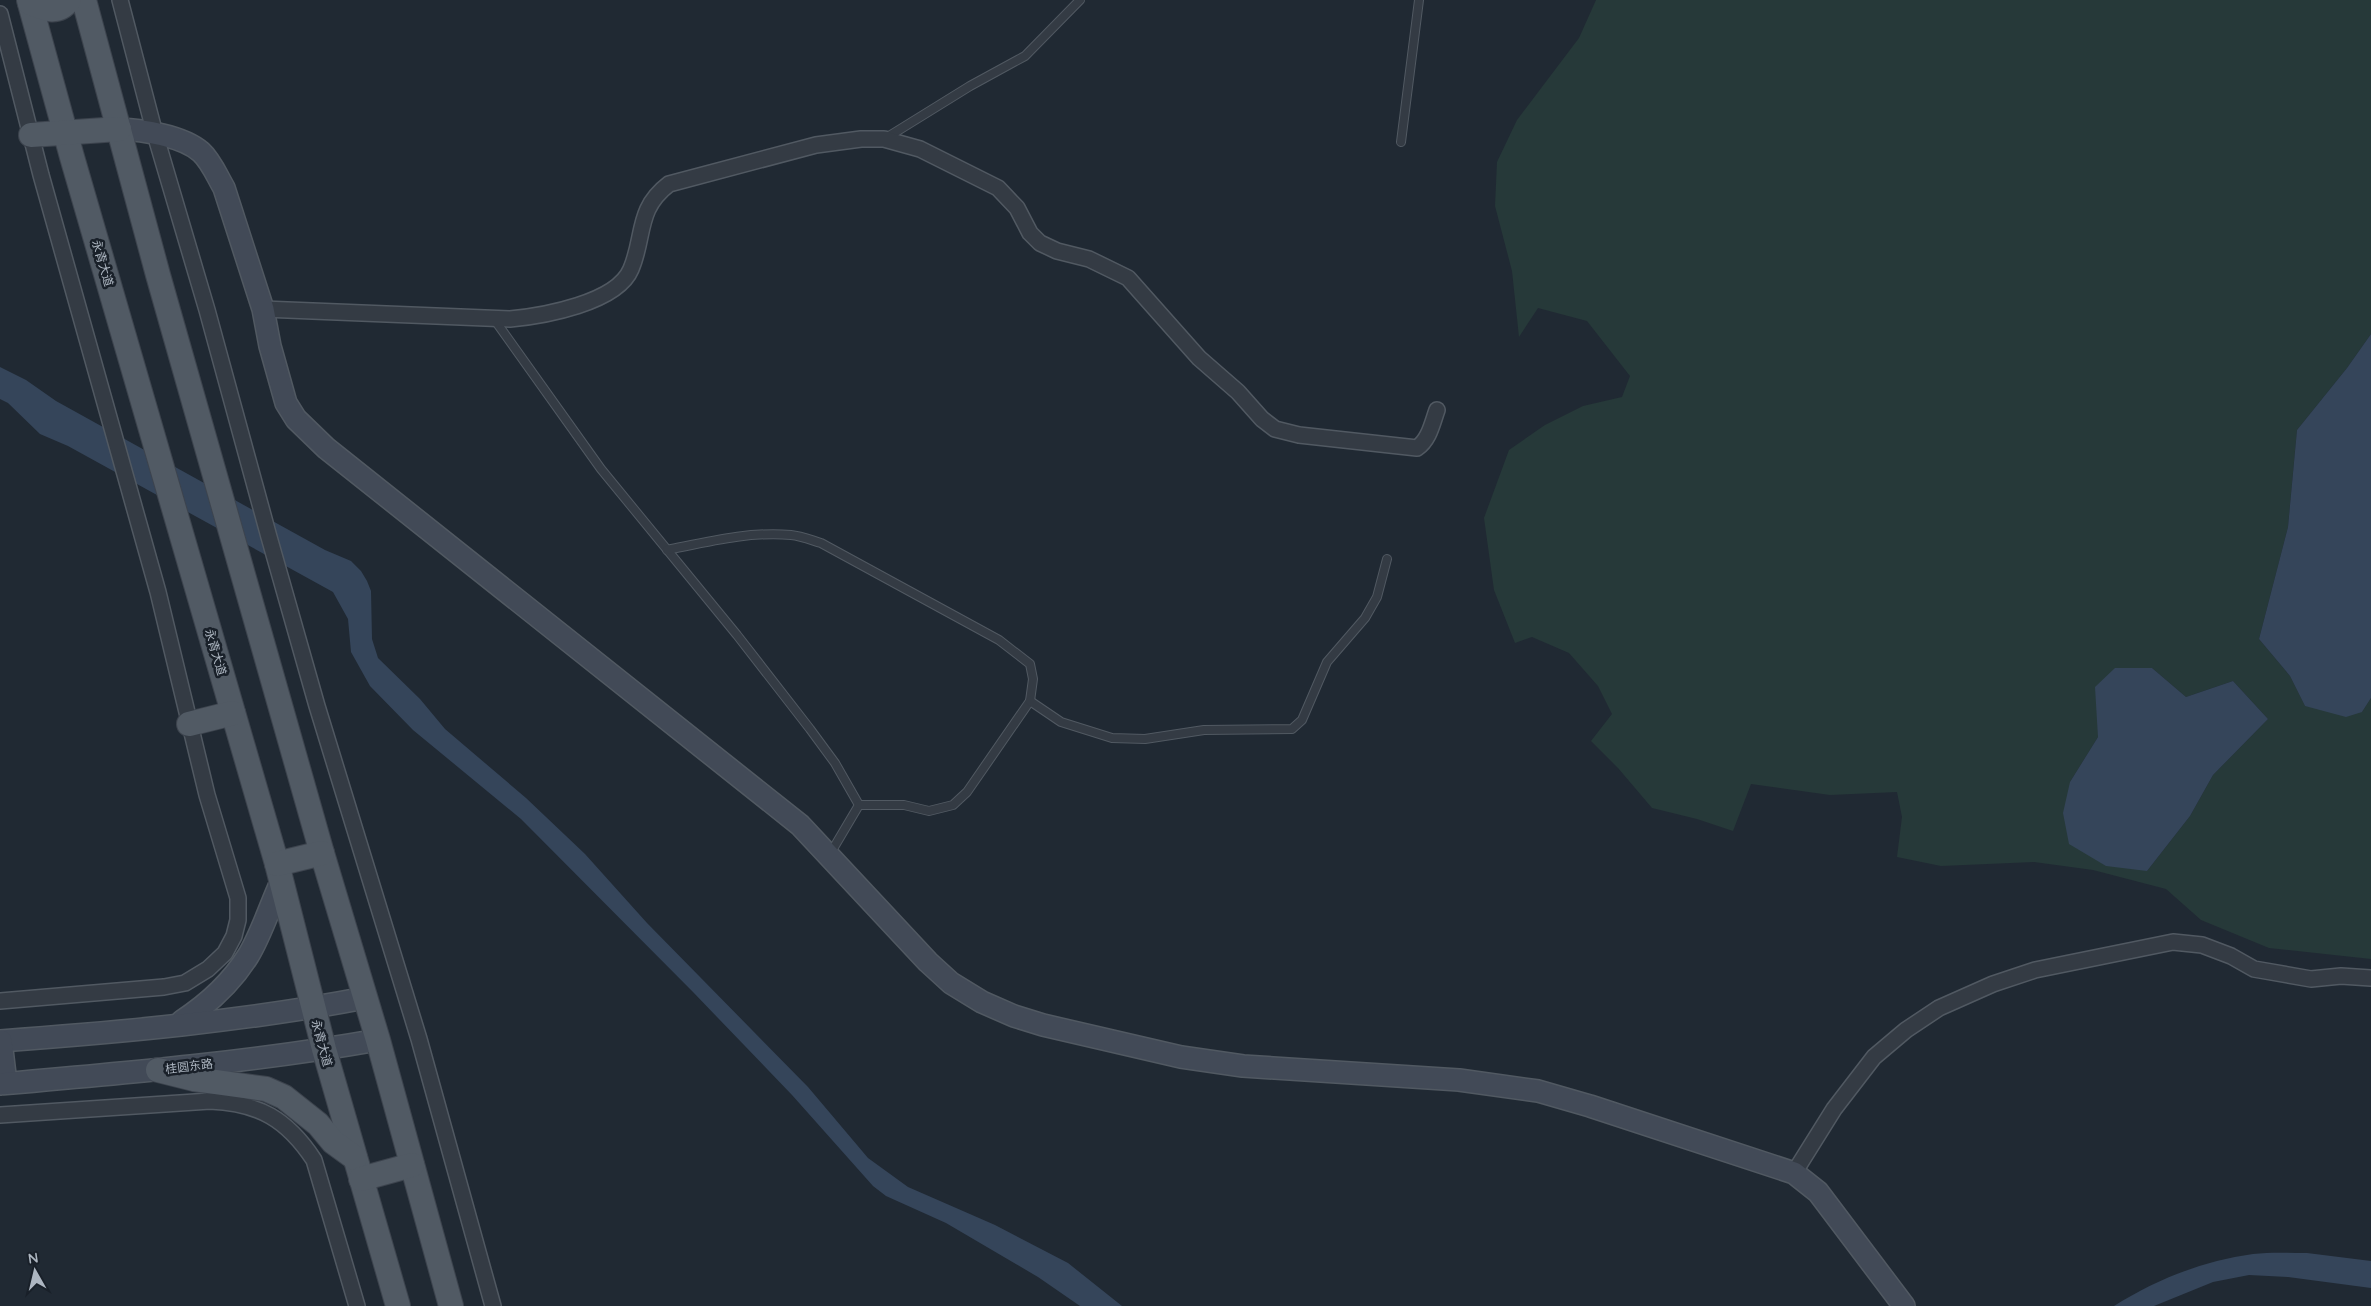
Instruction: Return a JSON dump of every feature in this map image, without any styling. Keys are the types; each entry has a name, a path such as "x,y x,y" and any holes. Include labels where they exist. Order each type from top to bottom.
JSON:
{"main road":[{"path":"29,1 52,10 61,8 69,0"},
{"path":"84,0 158,275 322,853 378,1040 451,1306"},
{"name":"永青大道","path":"29,1 279,873 324,1049 398,1306"},
{"path":"30,135 119,129"},
{"path":"189,724 233,713"},
{"path":"279,873 322,853"},
{"path":"158,1070 194,1079 266,1089 284,1097 318,1124 358,1168 412,1165"}],"street":[{"path":"120,0 155,134 207,310 271,546 416,1030 493,1306"},
{"path":"0,14 30,135 118,445 170,638 189,724 217,830 238,898 238,920 234,936 225,953 208,970 185,983 164,987 0,1001"},
{"path":"119,129 155,134 196,148 214,170 224,188 263,309 282,392 290,410 305,428 334,454 800,826 928,962 951,983 982,1002 1014,1016 1109,1041 1181,1057 1243,1066 1459,1080 1538,1091 1590,1106 1794,1174 1804,1179 1818,1192 1904,1306"},
{"path":"263,309 494,319 538,316 581,305 611,292 630,271 646,211 656,194 669,184 816,145 861,139 884,139 920,149 998,188 1017,208 1030,233 1040,243 1057,251 1089,259 1128,278 1199,358 1238,392 1262,419 1275,429 1299,435 1416,448 1422,444 1430,433 1437,410"},
{"path":"177,1024 202,1007 226,984 248,956 279,873"},
{"path":"1794,1174 1834,1110 1874,1057 1906,1030 1939,1008 2001,981 2035,970 2173,942 2202,945 2231,956 2254,969 2310,979 2341,976 2371,978"},
{"path":"3,1083 0,1041 126,1031 313,1008 364,998"},
{"name":"桂圆东路","path":"3,1083 158,1070 324,1049 378,1040"},
{"path":"0,1115 210,1101 242,1105 270,1115 286,1125 301,1140 314,1160 357,1306"}],"lane":[{"path":"884,139 970,86 1025,56 1080,0"},
{"path":"1402,142 1419,0"},
{"path":"494,319 601,469 810,729 835,763 860,805"},
{"path":"667,550 701,543 769,534 793,535 821,543 999,640 1017,652 1030,664 1032,680 1030,701 966,792 953,805 930,811 904,805 860,805"},
{"path":"1030,701 1061,722 1112,738 1145,739 1204,730 1292,730 1302,720 1327,662 1365,618 1377,597 1387,560"},
{"path":"829,855 860,805"}],"shaded area":[{"path":"1596,0 2371,0 2371,334 2347,368 2297,430 2288,527 2259,639 2290,676 2305,706 2362,712 2371,698 2371,959 2269,948 2201,920 2166,889 2093,870 2034,862 1941,866 1897,857 1902,817 1897,792 1830,795 1751,784 1733,831 1697,819 1652,808 1618,768 1591,741 1612,714 1598,686 1569,653 1532,637 1515,643 1494,590 1484,518 1509,450 1545,425 1583,406 1622,397 1630,376 1587,321 1538,308 1519,337 1512,271 1495,206 1497,162 1517,120 1579,38","holes":["2152,668 2186,697 2233,681 2268,719 2213,775 2190,816 2147,871 2070,782 2098,737"]}],"water":[{"path":"2371,334 2371,698 2362,712 2346,717 2305,706 2290,676 2259,639 2288,527 2297,430 2347,368"},
{"path":"0,367 26,380 56,401 325,550 351,561 361,571 371,591 372,639 378,658 420,699 445,729 526,798 585,854 647,923 808,1087 868,1158 908,1187 995,1225 1068,1263 1122,1306 1080,1306 1038,1277 946,1223 886,1196 873,1186 792,1095 693,992 521,819 413,730 370,686 351,652 348,619 333,592 68,446 40,434 8,403 0,399"},
{"path":"2115,668 2152,668 2186,697 2233,681 2268,719 2213,775 2190,816 2147,871 2106,866 2069,844 2063,813 2070,782 2098,737 2095,687"},
{"path":"2260,1253 2307,1253 2371,1261 2371,1288 2288,1277 2249,1275 2213,1282 2154,1306 2114,1306 2147,1287 2181,1272 2216,1261"}]}
